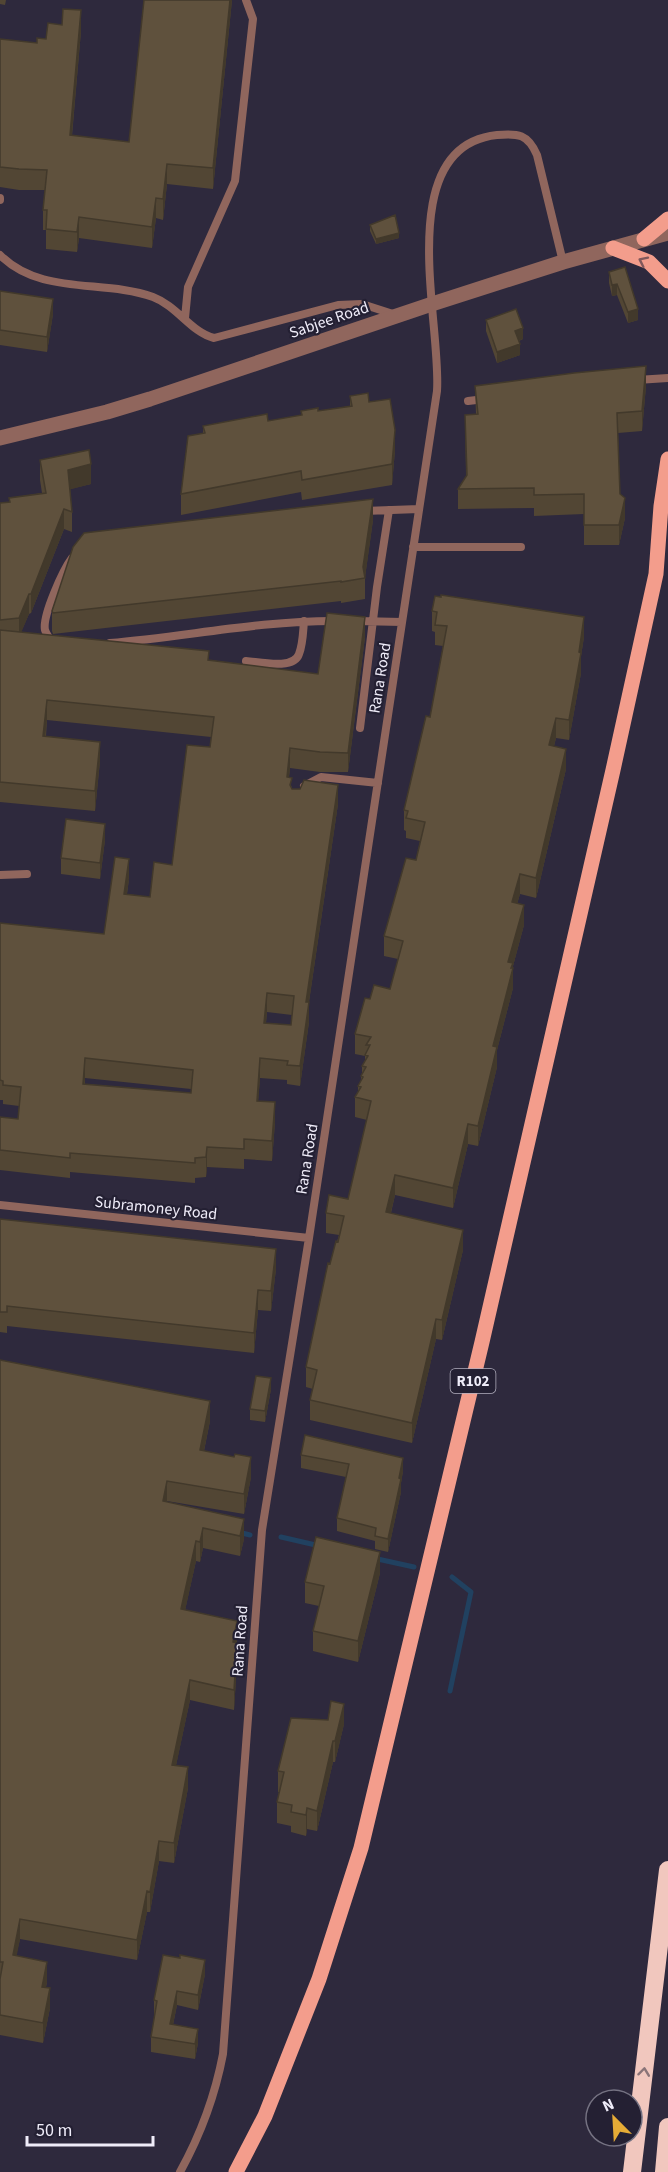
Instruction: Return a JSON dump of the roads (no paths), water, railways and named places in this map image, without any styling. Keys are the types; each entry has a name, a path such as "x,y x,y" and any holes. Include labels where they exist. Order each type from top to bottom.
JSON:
{"highway":[{"path":"632,2172 668,1870"},
{"path":"664,2172 668,2127"}],"main road":[{"path":"644,239 668,219"},
{"path":"613,248 649,262 668,281"},
{"name":"R102","path":"656,574 661,506 668,459"},
{"name":"R102","path":"236,2172 265,2116 319,1979 360,1848 487,1319 616,759 656,574 668,539"}],"street":[{"name":"Sabjee Road","path":"0,438 159,397 432,303 562,262 668,233"}],"lane":[{"path":"185,318 188,287 235,182 253,19 246,0"},
{"name":"Rana Road","path":"180,2172 210,2109 223,2054 262,1530 309,1238 439,371 432,303 429,223 432,198 441,176 458,152 482,138 506,134 519,135 528,140 537,155 562,262"},
{"path":"0,255 21,271 36,278 58,283 113,288 164,302 202,334 218,339 338,304 362,304 398,315"},
{"path":"625,382 668,378"},
{"path":"468,401 491,398"},
{"path":"353,512 419,509"},
{"path":"360,728 389,510"},
{"path":"413,547 521,546"},
{"path":"60,645 52,642 45,623 53,595 65,568 76,552"},
{"path":"246,661 287,664 294,662 299,654 304,621"},
{"path":"104,643 146,640 226,628 304,621 342,621"},
{"path":"353,621 402,622"},
{"path":"299,794 306,783 321,777 378,783"},
{"path":"0,875 27,874"},
{"name":"Subramoney Road","path":"0,1205 309,1238"}],"waterway":[{"path":"238,1532 250,1535"},
{"path":"281,1537 320,1546"},
{"path":"373,1558 414,1567"},
{"path":"450,1691 471,1592 452,1577"}]}
